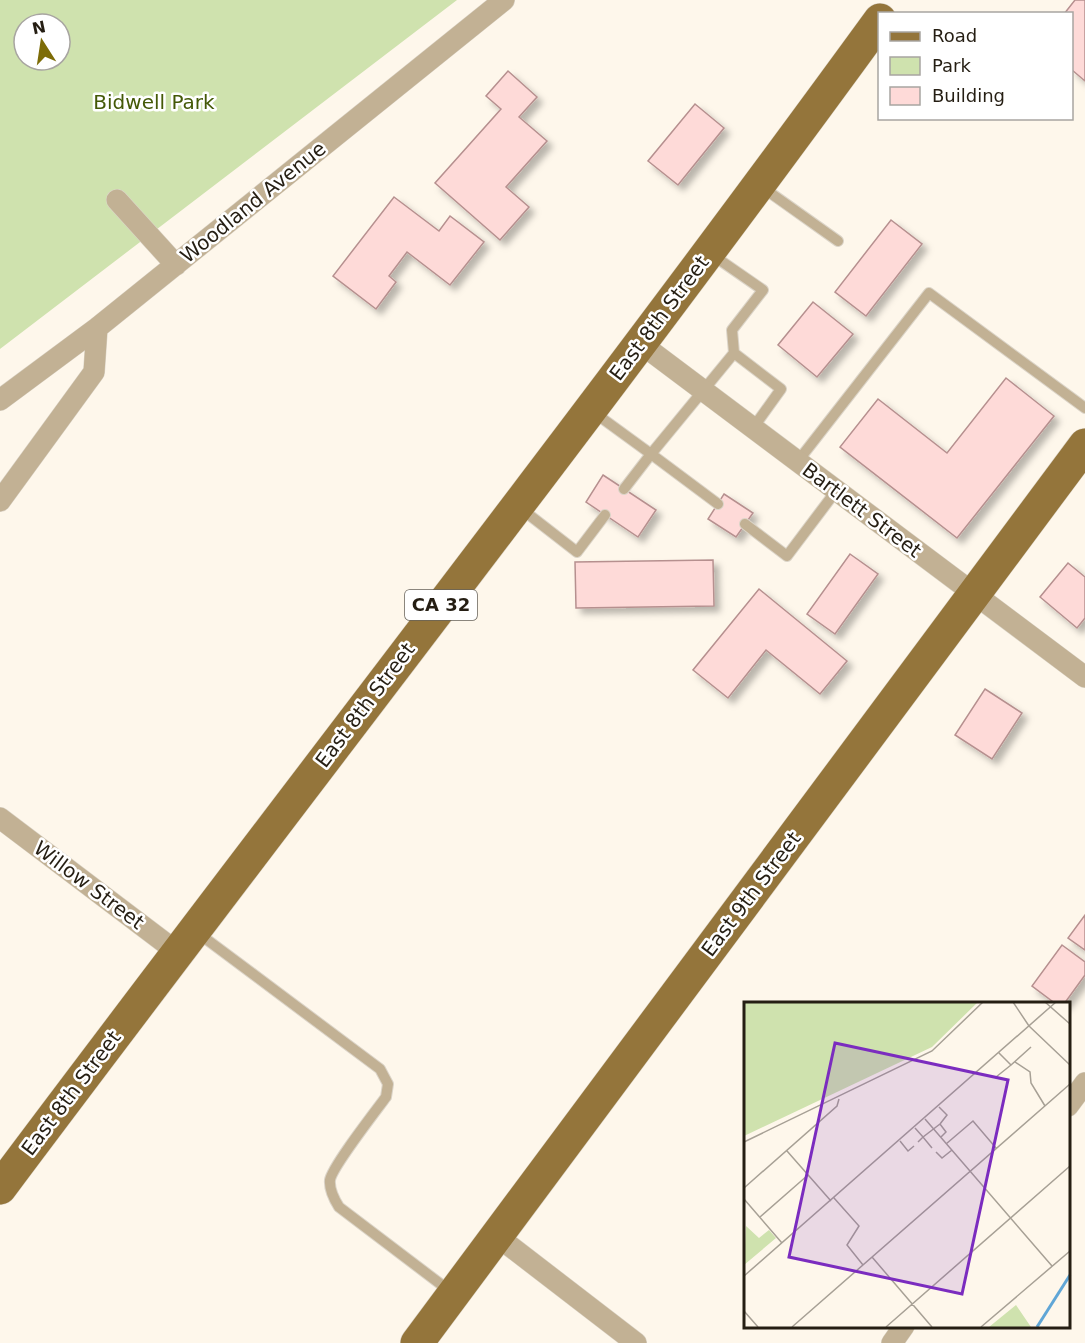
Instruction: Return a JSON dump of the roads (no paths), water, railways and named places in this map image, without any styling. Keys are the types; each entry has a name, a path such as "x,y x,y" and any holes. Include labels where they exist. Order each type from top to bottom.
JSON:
{"main road":[{"name":"East 8th Street","path":"0,1188 709,252 878,21"},
{"name":"East 9th Street","path":"417,1343 1085,445"}],"street":[{"name":"Woodland Avenue","path":"0,400 97,328 504,0"},
{"path":"117,200 176,264"},
{"path":"0,501 94,372 97,328"},
{"name":"Bartlett Street","path":"640,342 1085,677"},
{"name":"Willow Street","path":"3,826 185,941"},
{"path":"1070,1103 1085,1083"},
{"path":"497,1236 636,1343"},
{"path":"892,1343 903,1328"}],"lane":[{"path":"759,185 838,242"},
{"path":"624,489 734,353 732,330 763,290 709,252"},
{"path":"798,461 929,293 1085,408"},
{"path":"734,353 781,389 753,428"},
{"path":"590,409 718,504"},
{"path":"745,524 787,556 836,491"},
{"path":"516,505 578,552 605,515"},
{"path":"185,941 380,1069 388,1083 386,1097 337,1166 330,1179 332,1196 339,1207 454,1294"}],"park label":[{"name":"Bidwell Park","path":"154,102"}]}
